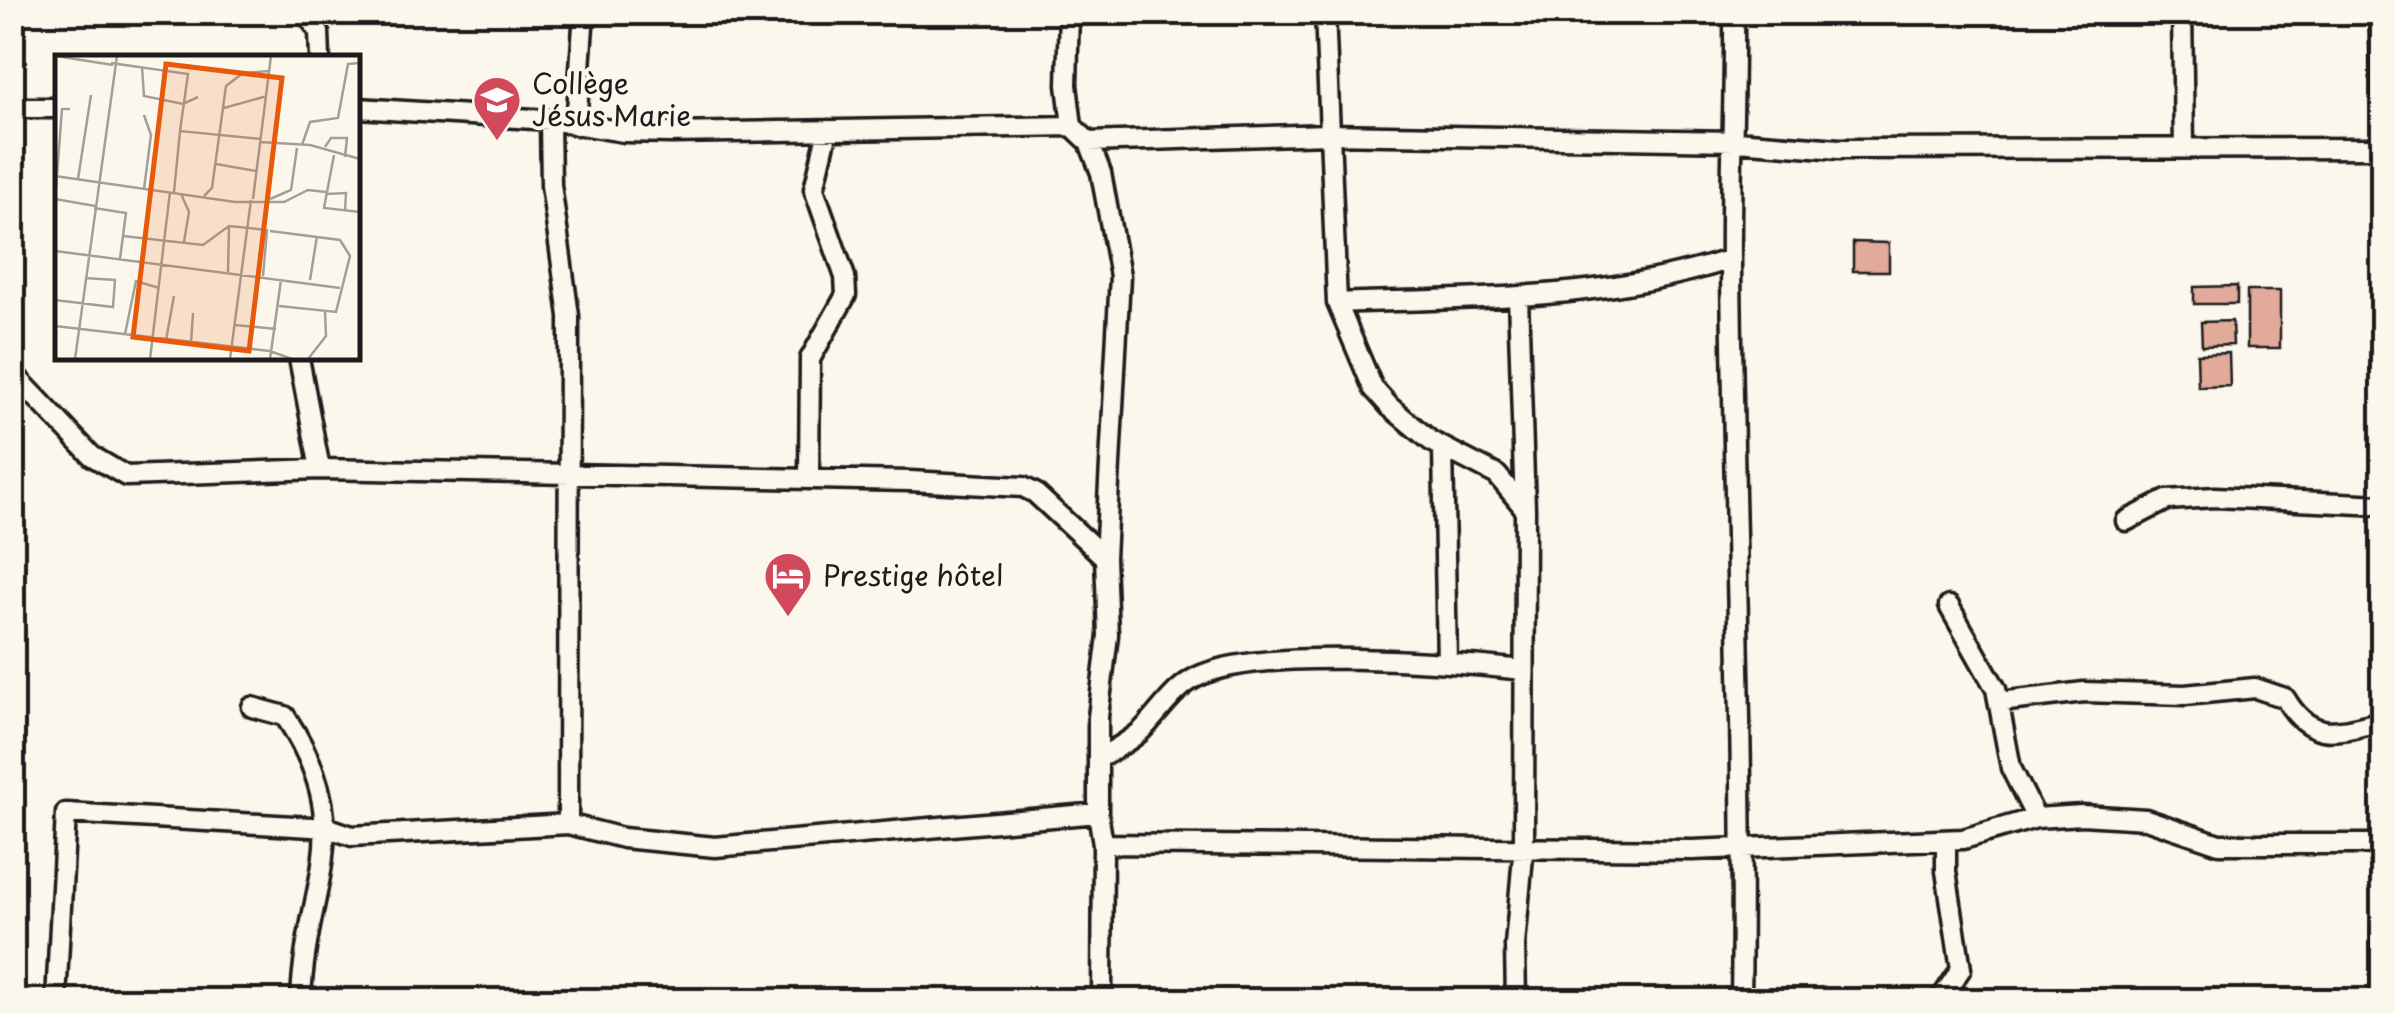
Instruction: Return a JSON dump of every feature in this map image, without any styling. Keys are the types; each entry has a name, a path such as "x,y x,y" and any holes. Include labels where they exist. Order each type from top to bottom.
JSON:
{"street":[{"path":"306,12 319,32 320,55"},
{"path":"576,125 584,12"},
{"path":"1068,12 1066,85 1072,126 1089,142 1110,206 1120,276 1105,558 1108,635 1100,684 1098,760 1098,813 1103,844 1102,1000"},
{"path":"1325,12 1336,302 1373,388 1406,424 1497,475 1525,509"},
{"path":"1734,12 1736,140 1731,259 1744,845 1741,1000"},
{"path":"2182,12 2184,146"},
{"path":"2378,12 2382,93"},
{"path":"12,108 55,108"},
{"path":"360,108 550,120 671,134 1072,126"},
{"path":"550,120 550,185 566,268 569,316 568,824"},
{"path":"810,478 810,360 846,294 845,277 814,189 828,130"},
{"path":"1089,142 1327,134 1736,140 1839,149 2382,148"},
{"path":"1336,302 1518,297 1637,284 1731,259"},
{"path":"1516,1000 1524,845 1525,509 1518,297"},
{"path":"299,360 320,468"},
{"path":"12,372 92,456 126,476 320,468 810,478 1024,487 1105,558"},
{"path":"1443,448 1446,663"},
{"path":"2126,521 2167,500 2215,497 2382,505"},
{"path":"1949,606 1988,670 2000,702 2011,768 2036,818"},
{"path":"1098,760 1133,738 1176,692 1200,675 1252,664 1318,659 1524,670"},
{"path":"2000,702 2084,692 2185,695 2255,688 2286,698 2298,721 2320,730 2382,721"},
{"path":"252,708 285,716 306,748 328,828 302,962 301,1000"},
{"path":"56,1000 66,813 328,828 352,836 408,836 568,824 624,838 715,847 1098,813"},
{"path":"1103,844 1524,845 1636,850 1946,840 2036,818 2118,815 2146,819 2198,841 2231,845 2382,844"},
{"path":"1940,1000 1962,969 1946,871 1946,840"},
{"path":"2380,1000 2382,928"}],"building":[{"path":"1853,242 1889,243 1889,271 1853,271"},
{"path":"2237,286 2237,304 2194,304 2194,287"},
{"path":"2247,291 2280,291 2280,348 2247,348"},
{"path":"2232,321 2233,345 2202,346 2201,322"},
{"path":"2229,353 2230,386 2198,387 2197,354"}],"place":[{"name":"Collège Jésus Marie","path":"497,142"},
{"name":"Prestige hôtel","path":"788,618"}]}
